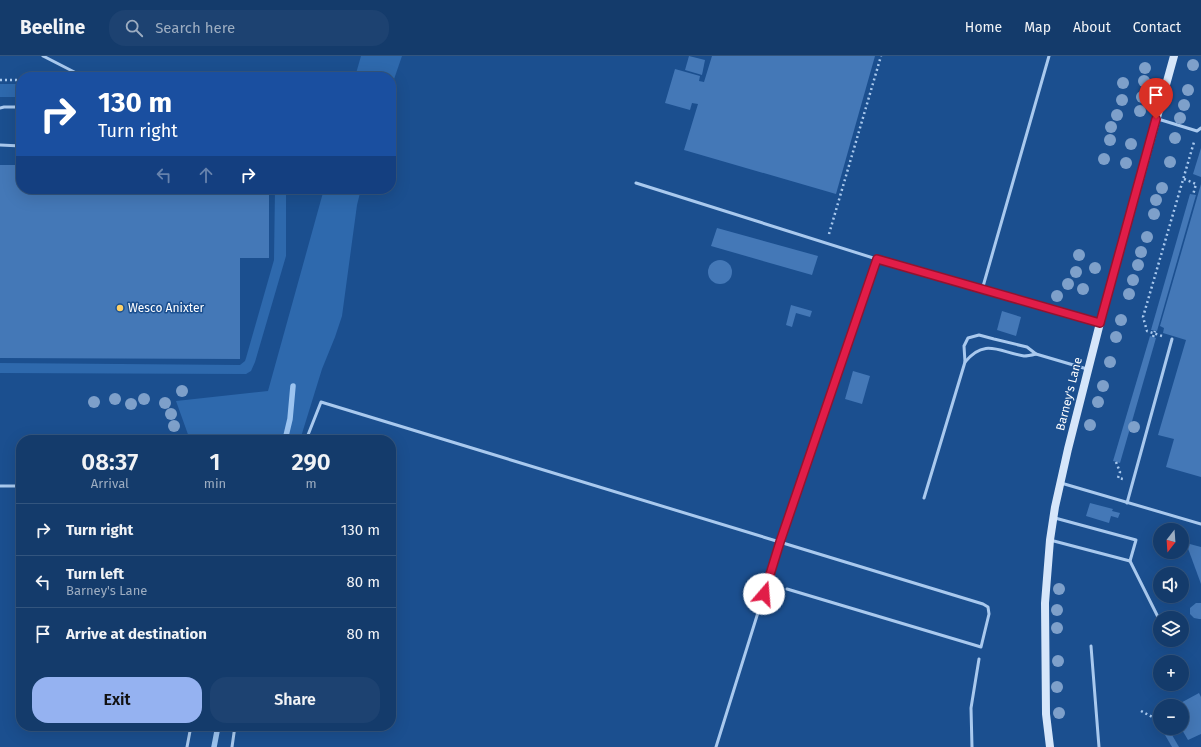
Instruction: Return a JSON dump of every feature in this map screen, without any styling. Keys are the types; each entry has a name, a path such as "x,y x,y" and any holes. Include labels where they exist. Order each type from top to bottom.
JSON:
{"street":[{"name":"Barney's Lane","path":"1050,747 1046,714 1045,603 1053,518 1060,483 1100,323 1174,56"}],"lane":[{"path":"43,56 74,72"},
{"path":"982,290 1048,56"},
{"path":"0,108 16,107"},
{"path":"1156,119 1198,131 1201,128"},
{"path":"0,145 16,146"},
{"path":"636,183 827,244 1100,323"},
{"path":"716,747 780,542 877,259"},
{"path":"924,498 964,362 964,346 968,338 979,336 1027,347 1036,354 1088,369"},
{"path":"1127,503 1172,339"},
{"path":"964,362 979,350 992,348 1025,356 1036,354"},
{"path":"308,435 321,402 983,604 988,607 989,614 981,647 787,589"},
{"path":"1060,483 1201,524"},
{"path":"0,486 16,486"},
{"path":"1053,518 1136,540 1130,561 1155,611"},
{"path":"1050,540 1130,561"},
{"path":"1091,646 1099,747"},
{"path":"972,747 971,708 979,659"},
{"path":"187,747 190,731"},
{"path":"232,747 235,731"}],"path":[{"path":"827,244 881,56"},
{"path":"0,80 16,80"},
{"path":"1172,339 1153,335 1147,331 1143,317 1198,131"},
{"path":"1184,179 1196,184 1193,195"},
{"path":"1153,335 1155,331"},
{"path":"1141,711 1153,717"}],"shaded area":[{"path":"361,56 402,56 396,73 396,72 356,72"},
{"path":"0,84 16,84 16,97 0,97"},
{"path":"275,194 286,194 286,256 255,362 251,371 246,374 0,373 0,363 240,365 246,358 274,260"},
{"path":"323,194 360,194 342,316 322,369 302,435 188,435 176,401 268,391"}],"building":[{"path":"689,56 705,60 702,75 685,70"},
{"path":"712,56 875,56 836,194 684,150 698,104 692,103 690,110 665,103 675,69 700,76 699,81 704,82"},
{"path":"1201,148 1201,177 1193,174"},
{"name":"Wesco Anixter","path":"0,165 16,165 16,194 269,194 269,258 240,258 240,359 0,358"},
{"path":"1201,184 1201,477 1166,467 1174,439 1158,435 1186,340 1163,333 1164,328 1160,326"},
{"path":"1190,194 1196,195 1157,331 1151,330"},
{"path":"717,228 818,256 812,275 711,246"},
{"path":"720,260 729,263 732,272 729,281 720,284 711,281 708,272 711,263"},
{"path":"791,305 812,311 810,317 796,313 792,327 786,325"},
{"path":"1002,311 1021,317 1016,336 997,330"},
{"path":"1150,336 1156,338 1120,463 1113,461"},
{"path":"853,371 870,376 862,404 845,399"},
{"path":"1090,503 1113,509 1112,511 1120,513 1118,518 1111,516 1109,523 1086,516"},
{"path":"1189,544 1201,547 1201,584 1189,551"},
{"path":"1196,603 1201,603 1201,619 1194,618 1190,614 1190,608"},
{"path":"1199,693 1201,697 1201,734 1188,740 1185,735 1189,735 1188,699"},
{"path":"1165,735 1172,735 1179,747 1172,747"}],"waterway":[{"path":"286,435 290,419 293,386"},
{"path":"214,747 217,731"}],"place":[{"name":"Wesco Anixter","path":"120,308"}],"route":[{"path":"764,594 780,542 877,259 1100,323 1156,119"}]}
